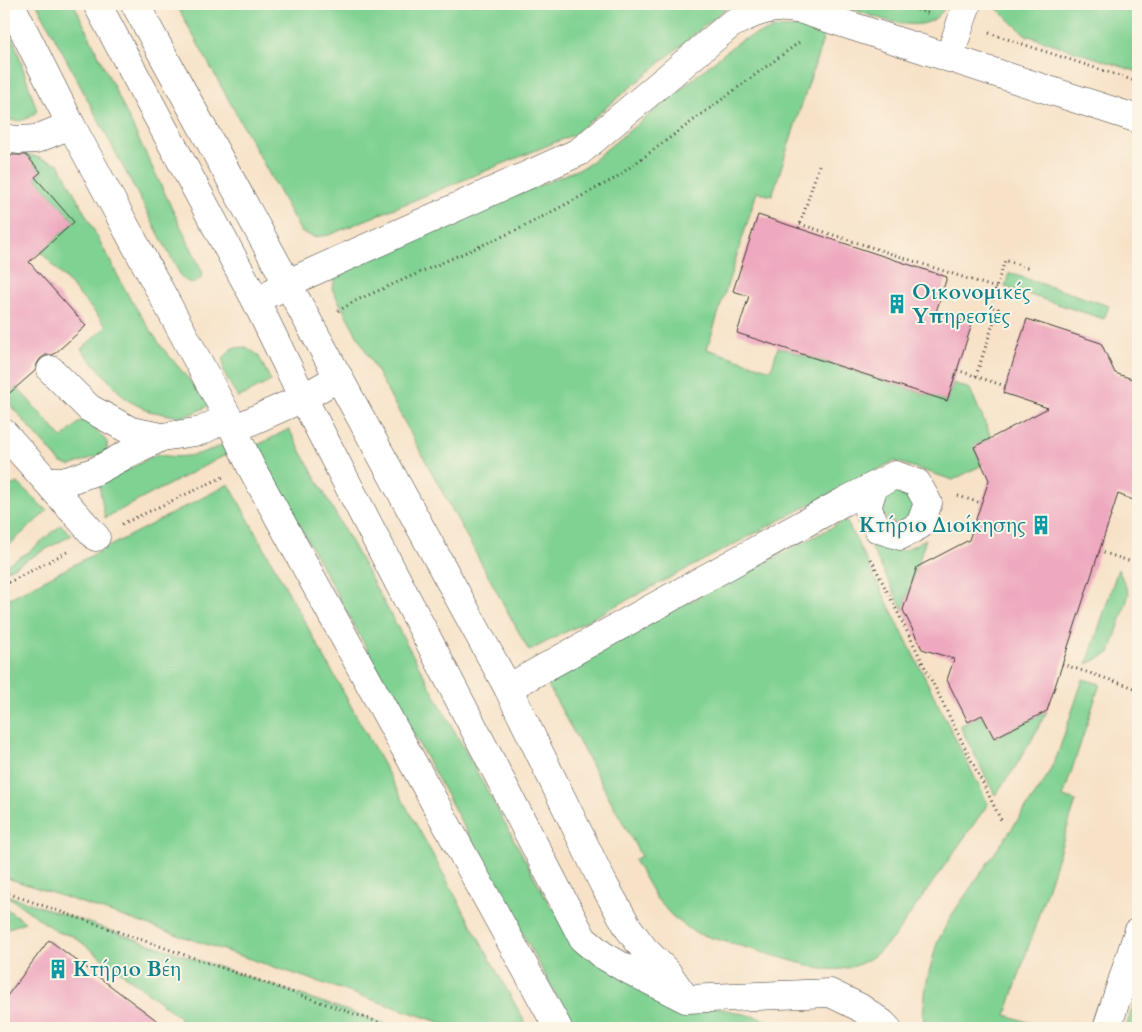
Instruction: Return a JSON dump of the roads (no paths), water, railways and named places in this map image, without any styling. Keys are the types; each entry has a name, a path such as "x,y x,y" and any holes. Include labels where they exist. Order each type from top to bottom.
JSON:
{"street":[{"path":"97,4 256,301 303,398 583,939 608,959 686,999 830,993 859,1007 887,1028"},
{"path":"135,4 508,688 603,883 629,929 644,949 667,972 686,999"},
{"path":"949,58 967,4"},
{"path":"256,301 288,283 579,152 731,24 765,10 778,8 802,10 1138,119"},
{"path":"13,9 70,124 231,423 250,465 558,1028"},
{"path":"4,138 18,140 36,139 70,124"},
{"path":"51,370 89,408 131,431 162,437"},
{"path":"47,481 67,481 96,471 162,437 201,431 231,423 303,398 339,377"},
{"path":"4,433 96,537"},
{"path":"508,688 874,486"},
{"path":"1107,1028 1138,932"}],"place":[{"name":"Οικονομικές Υπηρεσίες","path":"897,304"},
{"name":"Κτήριο Διοίκησης","path":"1041,525"},
{"name":"Κτήριο Βέη","path":"58,969"}]}
